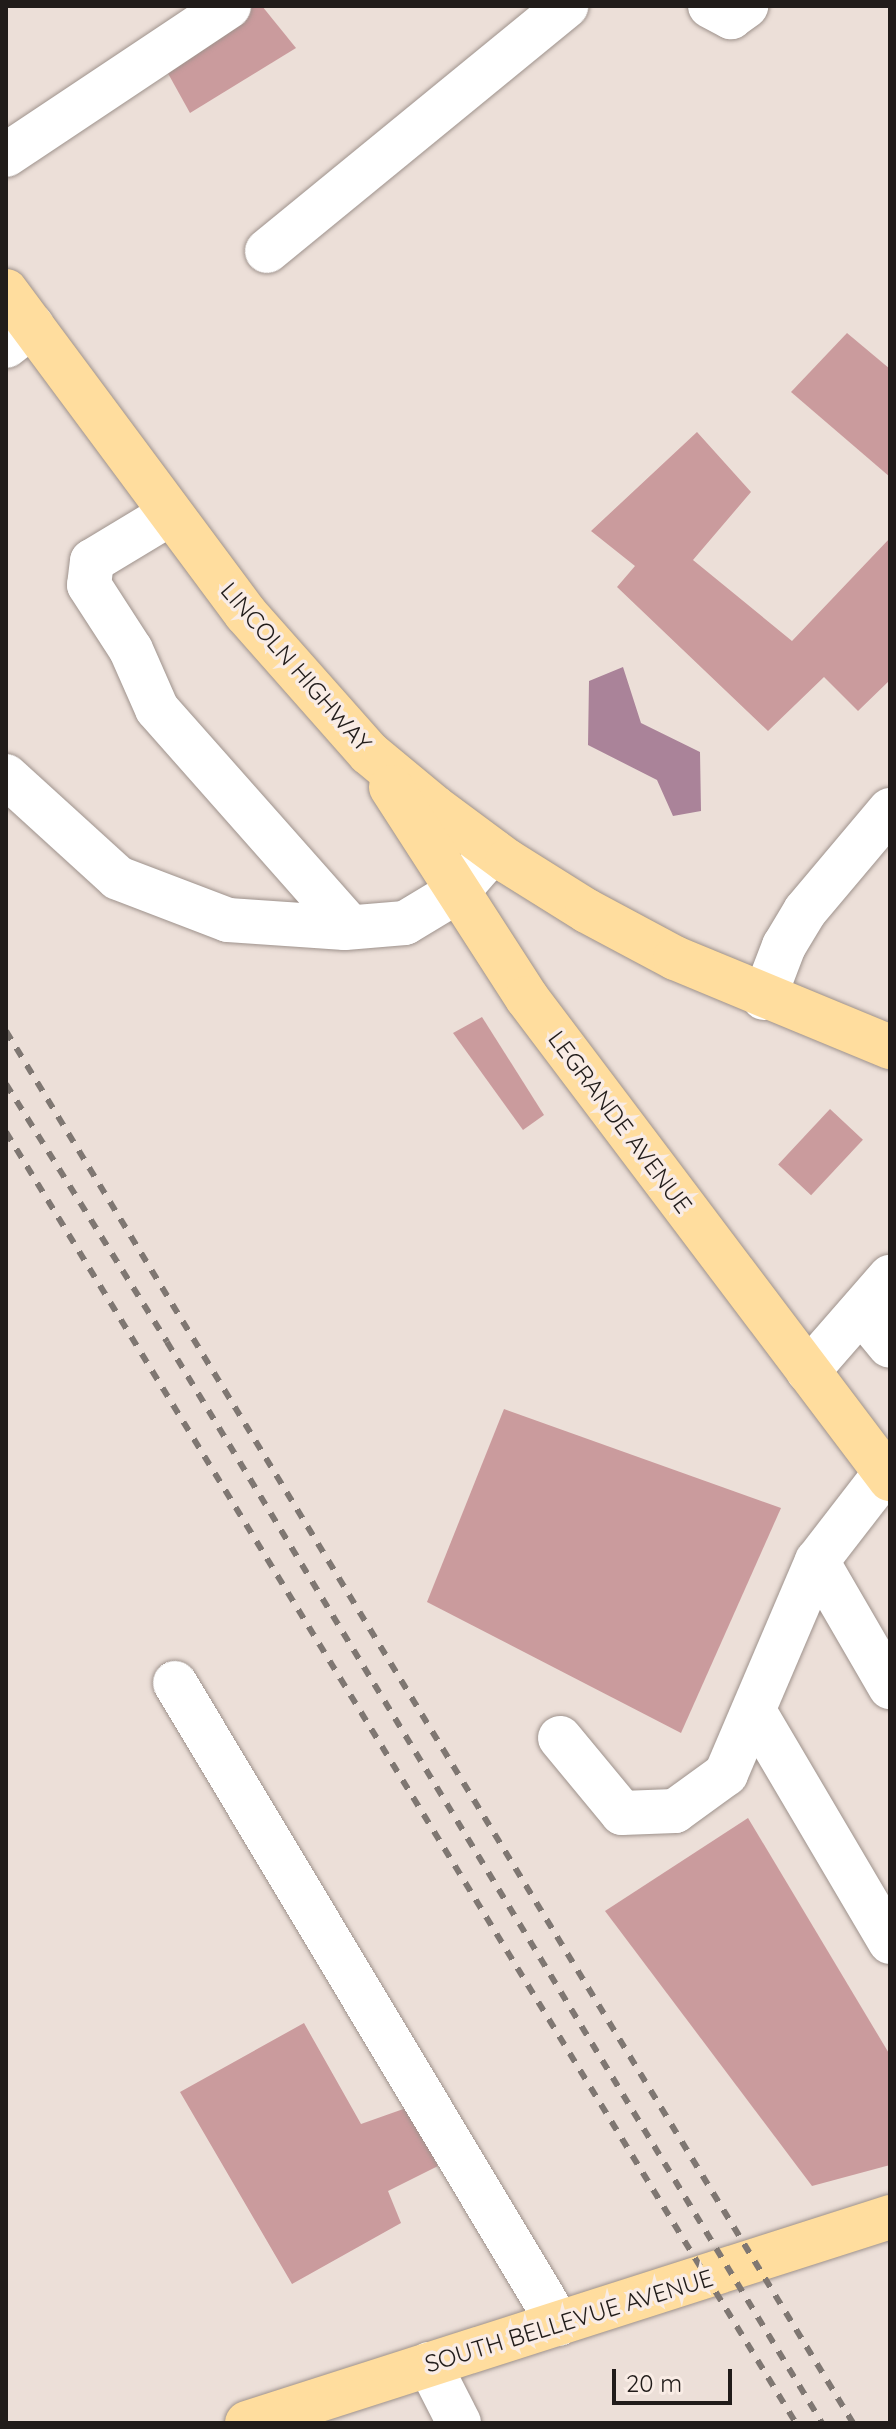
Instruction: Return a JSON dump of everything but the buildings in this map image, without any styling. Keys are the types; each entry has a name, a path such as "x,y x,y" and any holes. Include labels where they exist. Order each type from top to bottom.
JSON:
{"main road":[{"name":"LINCOLN HIGHWAY","path":"6,291 19,336 170,514 246,614 369,753 493,851 587,911 675,958 764,998 889,1045"},
{"name":"LEGRANDE AVENUE","path":"369,753 527,998 888,1476"},
{"name":"SOUTH BELLEVUE AVENUE","path":"247,2423 890,2217"}],"street":[{"path":"6,155 229,6"},
{"path":"267,251 566,6"},
{"path":"710,6 731,17 746,6"},
{"path":"170,514 92,561 89,585 131,650 157,709 350,927"},
{"path":"6,776 118,878 228,920 350,927 405,923 458,891 493,851"},
{"path":"764,998 784,946 805,911 890,810"},
{"path":"808,1371 890,1277"},
{"path":"861,1311 890,1346"},
{"path":"560,1738 622,1813 675,1811 726,1774 817,1561 888,1476"},
{"path":"817,1561 890,1687"},
{"path":"175,1683 559,2324"},
{"path":"754,1711 890,1942"},
{"path":"429,2364 459,2423"}],"shaded area":[{"path":"623,667 641,723 700,752 701,811 673,816 657,780 588,745 589,681"}],"railway":[{"path":"6,1031 853,2423"},
{"path":"6,1084 167,1342 822,2423"},
{"path":"6,1132 796,2423"}]}
